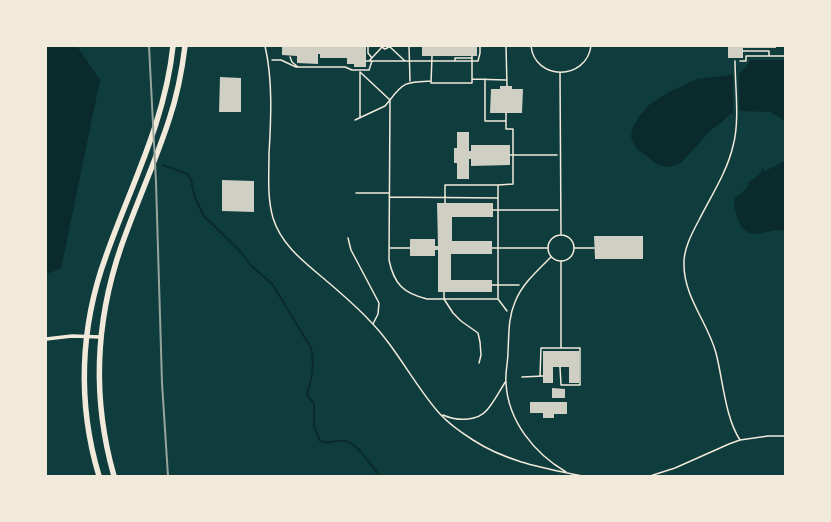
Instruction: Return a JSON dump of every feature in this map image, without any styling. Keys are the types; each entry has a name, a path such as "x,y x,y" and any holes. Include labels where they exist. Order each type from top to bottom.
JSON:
{"main road":[{"path":"100,476 91,441 85,400 84,364 86,336 93,298 106,255 148,150 160,115 168,83 173,46"},
{"path":"114,476 106,447 100,406 98,374 101,337 107,299 121,247 170,118 181,74 185,46"}],"street":[{"path":"46,339 72,336 101,337"}],"lane":[{"path":"265,46 270,77 269,199 273,218 278,230 292,251 373,324 441,414 462,433 500,455 527,464 582,476"},
{"path":"531,46 539,64 545,68 560,73 568,72 582,64 587,58 591,46"},
{"path":"735,61 736,134 725,169 694,229 686,250 684,265 685,278 690,293 716,353 730,418 740,440"},
{"path":"560,73 561,235"},
{"path":"561,235 572,241 574,248 567,260 561,261 554,260 551,257 548,248 550,241 553,238 561,235"},
{"path":"348,238 348,243 351,250 379,303 378,314 373,324"},
{"path":"551,257 533,275 515,301 510,316 506,381 512,410 522,431 542,454 568,473"},
{"path":"441,414 456,420 469,419 481,415 486,411 506,381"},
{"path":"650,476 675,468 740,440 768,436 785,436"}],"path":[{"path":"368,46 368,53 372,58"},
{"path":"406,62 390,46 387,49 382,47 372,58 367,61 406,62 478,61 480,46"},
{"path":"409,46 410,82"},
{"path":"506,46 507,86"},
{"path":"743,51 769,51 769,56"},
{"path":"431,81 432,56"},
{"path":"735,61 746,61 746,56 785,56"},
{"path":"290,57 292,62 298,67"},
{"path":"356,120 385,106 399,88 410,82 431,81 431,83 472,83 472,57 455,58 455,61"},
{"path":"268,60 281,60 298,67 345,67 360,71 369,70 372,61"},
{"path":"360,71 390,100 389,260 395,280 401,288 427,299 498,299"},
{"path":"360,71 360,118"},
{"path":"472,79 506,80"},
{"path":"485,80 485,121 506,121"},
{"path":"445,203 445,185 513,184 513,129 506,129 506,113"},
{"path":"510,155 561,155"},
{"path":"498,184 498,299 510,316"},
{"path":"356,193 389,193"},
{"path":"389,197 498,198"},
{"path":"493,210 561,210"},
{"path":"389,248 410,248"},
{"path":"492,248 548,248"},
{"path":"574,248 594,248"},
{"path":"561,261 561,348"},
{"path":"492,285 525,285"},
{"path":"444,292 444,299 453,313 461,321 478,333 481,356 479,363"},
{"path":"522,377 542,376 541,348 580,348 580,385 561,385 560,367"}],"water":[{"path":"46,46 77,46 100,80 61,269 46,274"},
{"path":"751,60 785,60 785,121 770,112 739,111 730,114 712,129 680,164 668,167 658,165 636,148 631,137 632,129 638,118 649,105 667,93 697,79 741,73"},
{"path":"785,161 785,231 777,230 757,234 749,233 743,229 737,218 734,204 735,198 746,189 749,182 760,174 762,168 765,171"}],"pier":[{"path":"739,71 739,113 733,115 733,73"}],"building":[{"path":"282,46 366,46 366,67 354,67 354,64 347,64 347,58 320,58 320,54 318,54 318,64 297,63 297,56 282,55"},
{"path":"422,46 477,46 477,56 422,56"},
{"path":"728,46 776,46 776,48 743,48 743,58 728,58"},
{"path":"220,77 241,78 241,112 219,112"},
{"path":"500,86 512,86 512,89 523,89 522,113 490,113 491,89 500,89"},
{"path":"457,132 469,132 469,151 471,151 471,145 510,145 510,165 471,166 471,159 469,159 469,179 457,179 457,163 454,163 454,148 457,148"},
{"path":"222,180 254,181 254,212 222,211"},
{"path":"437,203 493,203 493,217 452,217 452,241 492,241 492,254 451,254 451,280 492,280 492,292 438,292 438,250 435,250 435,256 410,256 410,239 435,239 435,246 438,246"},
{"path":"594,236 643,236 643,259 595,259"},
{"path":"543,351 579,351 579,383 569,383 569,367 553,367 553,383 543,383"},
{"path":"552,388 565,389 565,398 552,398"},
{"path":"530,402 567,402 567,414 554,414 554,418 543,418 543,413 530,413"}],"waterway":[{"path":"163,165 187,174 191,180 195,198 204,216 239,250 251,265 273,285 311,348 313,360 312,372 307,395 314,404 314,426 320,441 345,441 350,443 359,450 380,476"}],"railway":[{"path":"149,46 156,182 162,383 168,476"}]}
